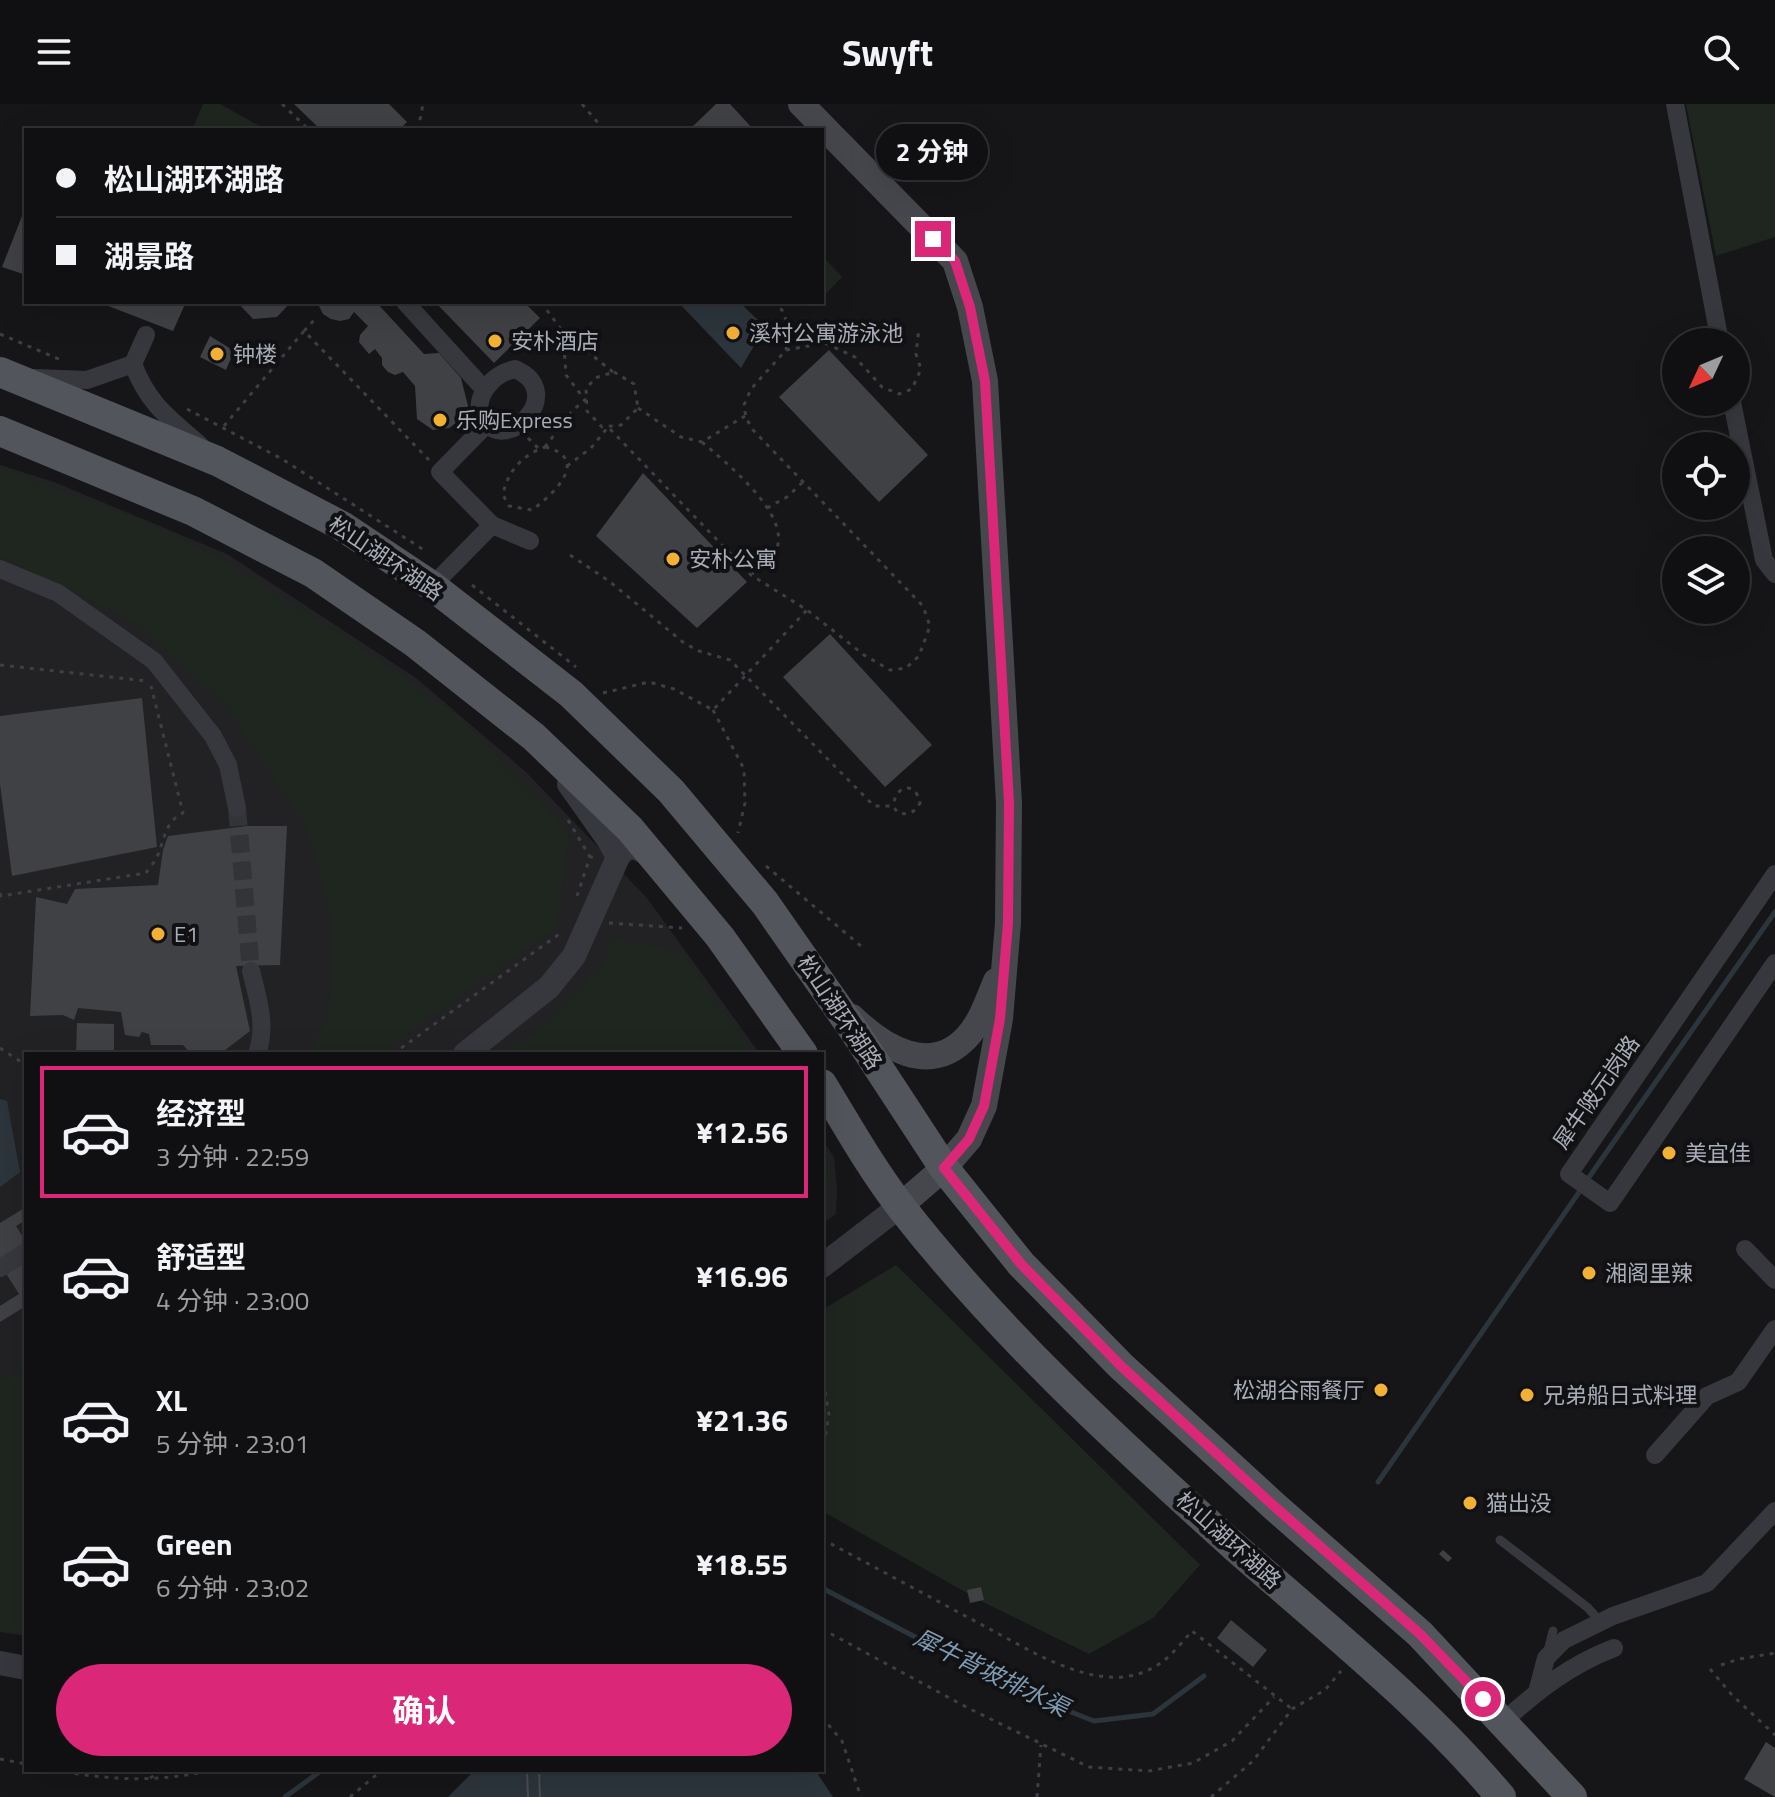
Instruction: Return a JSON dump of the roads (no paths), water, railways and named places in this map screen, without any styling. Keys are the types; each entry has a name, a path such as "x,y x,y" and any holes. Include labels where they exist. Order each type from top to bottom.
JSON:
{"main road":[{"path":"801,104 955,261 970,307 985,381 1009,803 1008,923 1000,1019 984,1106 969,1139 944,1168 900,1206"},
{"name":"松山湖环湖路","path":"2,372 217,461 342,526 432,586 571,694 671,791 765,903 944,1168 1021,1264 1121,1366 1420,1634 1572,1797"},
{"path":"0,431 193,511 313,573 415,643 534,737 630,829 720,937 802,1052"},
{"path":"827,992 864,1029 887,1045 913,1057 939,1056 965,1039 978,1022 1004,964"},
{"name":"松山湖环湖路","path":"824,1087 900,1206 979,1301 1082,1406 1236,1548 1382,1675 1474,1764 1501,1797"}],"street":[{"path":"1675,104 1717,328"},
{"path":"407,304 484,389"},
{"path":"2,372 48,380 87,380 116,373 133,364 146,335"},
{"path":"133,364 142,388 155,406 217,461"},
{"path":"515,369 523,372 536,393 537,401 532,412 509,431 497,430 487,424 481,416 484,389 505,371 515,369"},
{"path":"1735,416 1764,560 1775,574"},
{"path":"487,424 440,472 492,525 530,541"},
{"path":"432,586 492,525"},
{"path":"0,569 58,593 154,661 213,736 228,765 237,808"},
{"path":"534,737 608,839 615,865"},
{"path":"468,1052 549,987 574,956 624,849 635,847 652,856"},
{"name":"犀牛陂元岗路","path":"1775,874 1569,1174 1610,1203 1775,963"},
{"path":"251,971 262,1014 263,1038 258,1052"},
{"path":"824,1264 900,1206"},
{"path":"1745,1249 1775,1280"},
{"path":"0,1268 24,1253"},
{"path":"1655,1455 1707,1396 1738,1382 1775,1329"},
{"path":"1537,1692 1546,1658 1564,1640 1600,1621 1707,1583 1775,1511"},
{"path":"1504,1721 1537,1692 1587,1658 1614,1648"},
{"path":"0,1663 24,1668"}],"lane":[{"path":"1500,1540 1587,1607 1600,1621"},
{"path":"1546,1658 1553,1631"}],"waterway":[{"path":"1587,1180 1775,912"},
{"path":"1378,1482 1582,1188"},
{"name":"犀牛背坡排水渠","path":"824,1589 1020,1692 1094,1721 1153,1714 1204,1676"},
{"name":"犀牛背坡排水渠","path":"285,1797 319,1772"}],"tunnel":[{"path":"237,808 251,971"}],"tram line":[{"path":"527,1772 528,1797"},
{"path":"539,1772 540,1797"}],"place":[{"name":"溪村公寓游泳池","path":"733,333"},
{"name":"安朴酒店","path":"495,341"},
{"name":"钟楼","path":"217,354"},
{"name":"乐购Express","path":"440,420"},
{"name":"安朴公寓","path":"673,559"},
{"name":"E1","path":"158,934"},
{"name":"美宜佳","path":"1669,1153"},
{"name":"湘阁里辣","path":"1589,1273"},
{"name":"松湖谷雨餐厅","path":"1381,1390"},
{"name":"兄弟船日式料理","path":"1527,1395"},
{"name":"猫出没","path":"1470,1503"}]}
